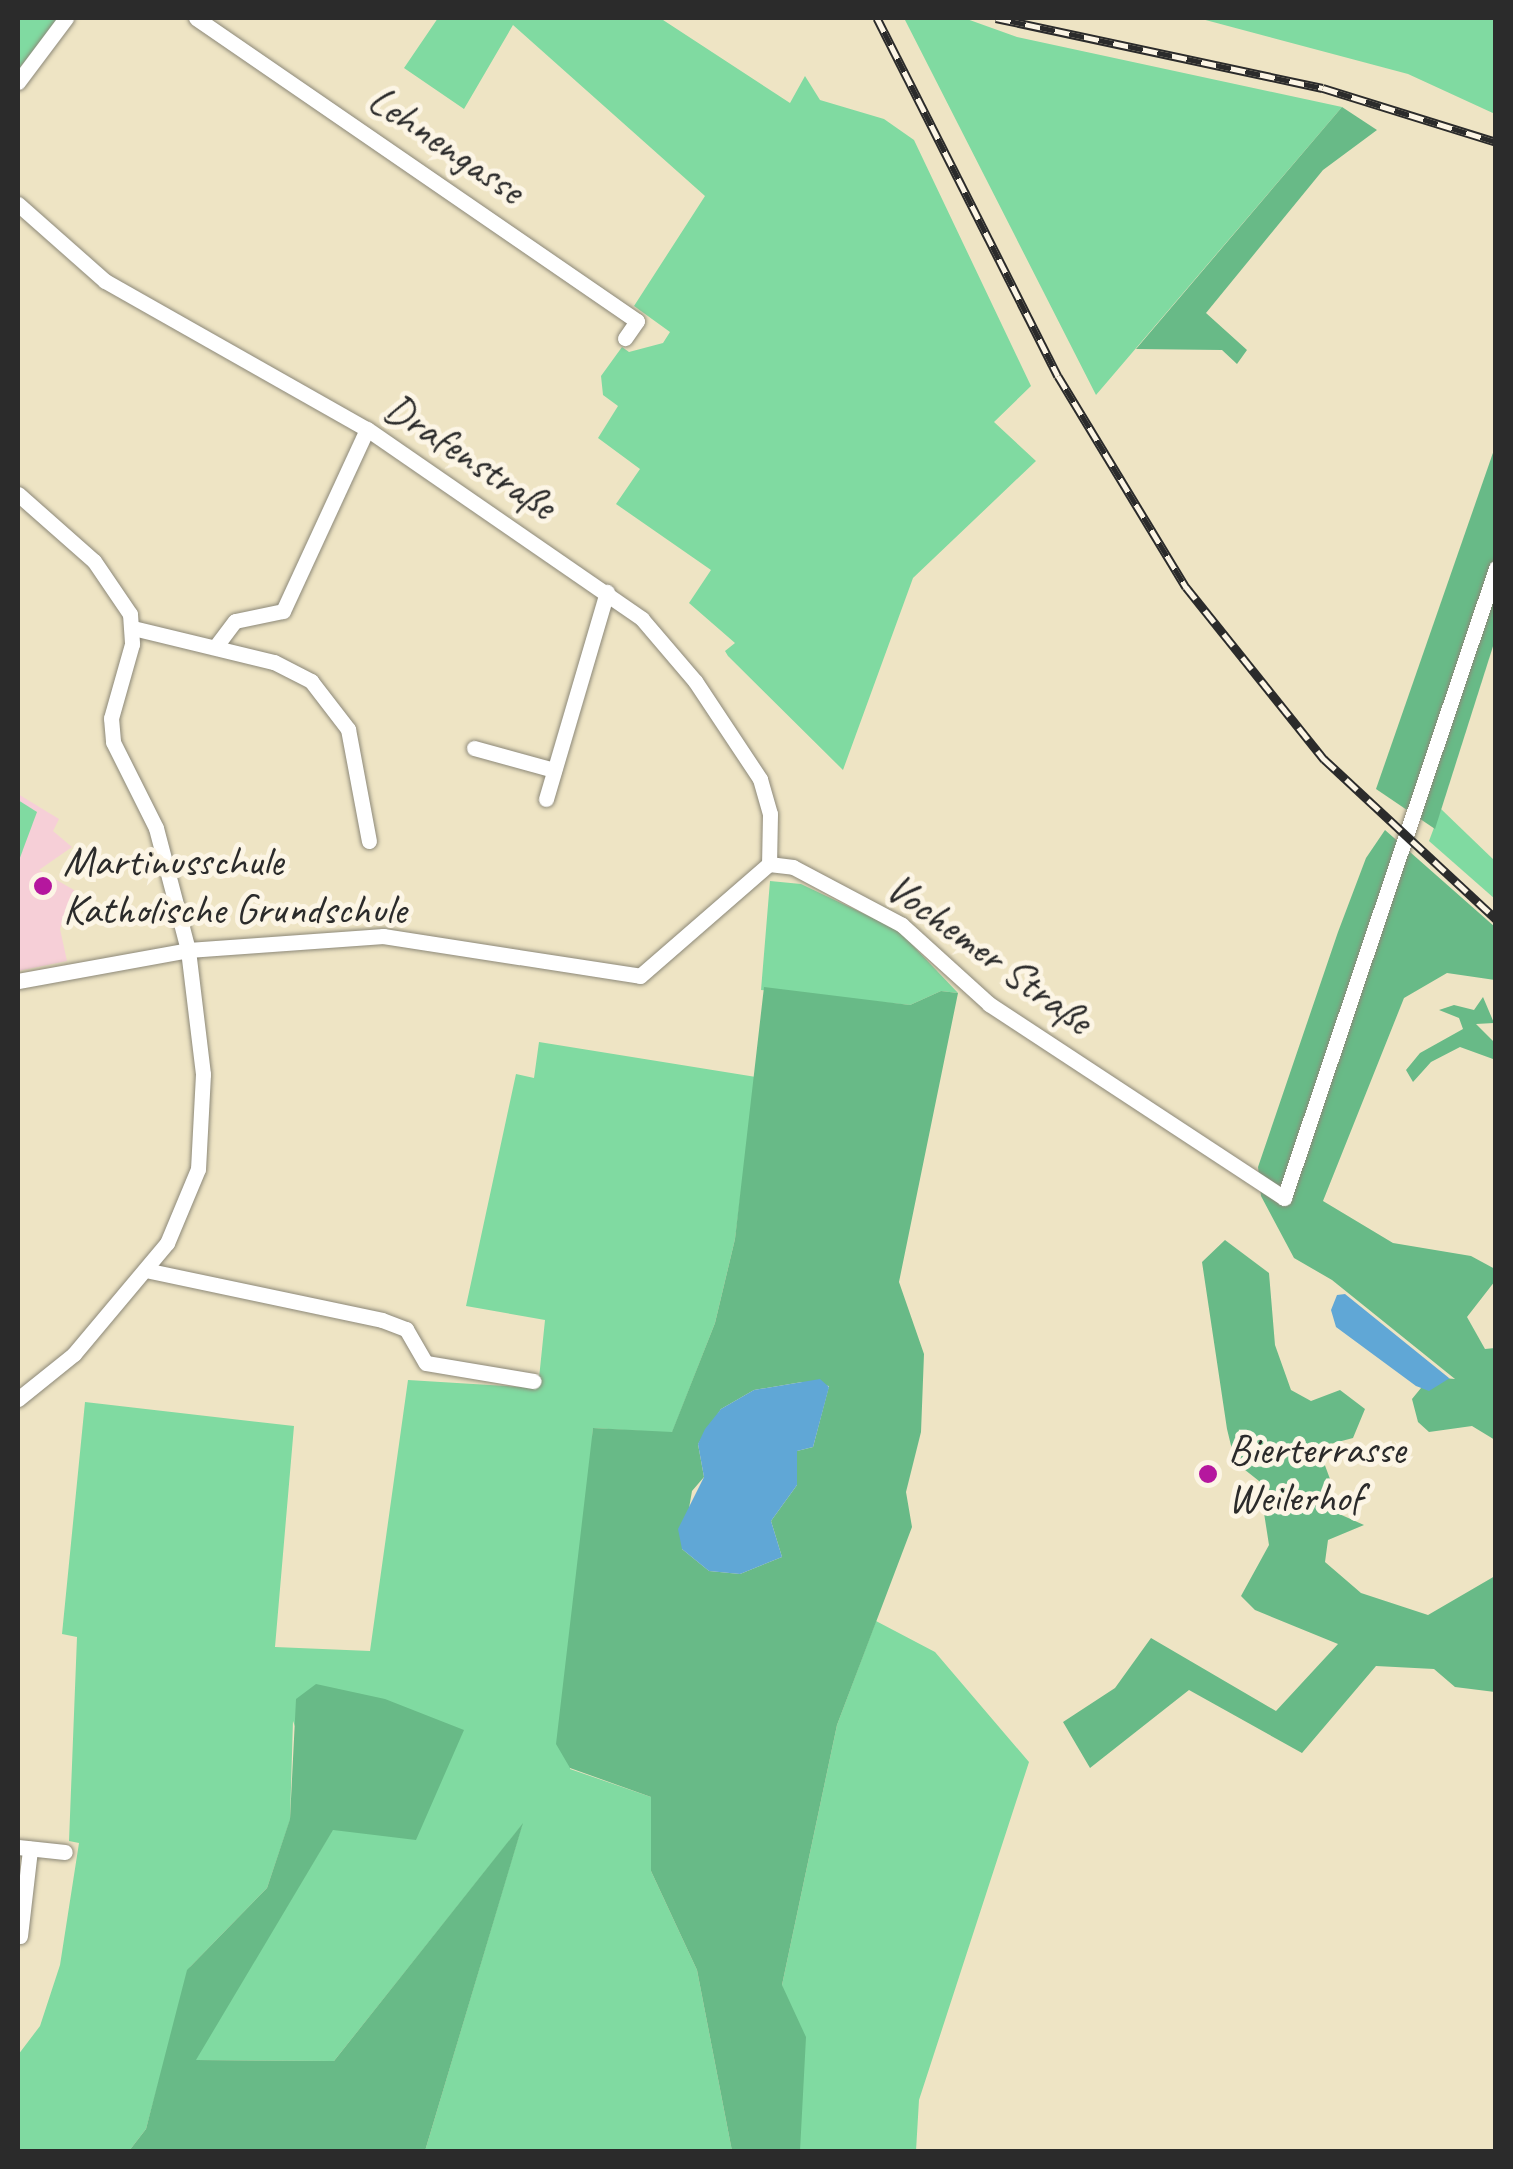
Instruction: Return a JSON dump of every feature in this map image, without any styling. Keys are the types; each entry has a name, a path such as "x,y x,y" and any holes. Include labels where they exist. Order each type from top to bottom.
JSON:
{"street":[{"path":"18,82 66,18"},
{"name":"Lehnengasse","path":"196,18 638,321 625,338"},
{"name":"Drafenstraße","path":"18,204 104,281 168,322 368,429 608,592 677,659 760,780 770,814 769,864"},
{"path":"216,646 235,621 283,611 368,429"},
{"path":"18,494 94,561 124,601 134,628 111,718 113,742 152,816 188,950 203,1074 203,1136 190,1200 150,1271 74,1354 18,1399"},
{"name":"Vochemer Straße","path":"769,864 792,867 902,926 989,1004 1284,1198 1496,568"},
{"path":"546,799 608,592"},
{"path":"134,628 284,666 327,696 356,756 369,841"},
{"path":"474,748 554,770"},
{"path":"18,982 188,950 410,937 640,976 769,864"},
{"path":"150,1271 382,1320 406,1329 426,1364 534,1381"},
{"path":"20,1936 24,1848 64,1852"}],"shaded area":[{"name":"Martinusschule Katholische Grundschule","path":"18,794 59,819 53,831 72,847 39,870 74,890 60,929 67,961 18,971"}],"green space":[{"path":"18,18 59,18 18,70"},
{"path":"438,18 660,18 790,103 805,76 820,100 884,119 914,140 1031,386 994,422 1036,461 913,578 843,770 728,656 725,651 735,643 689,603 711,570 616,504 640,469 598,438 618,406 603,395 601,376 622,347 629,352 663,343 670,332 634,306 705,196 513,25 464,109 404,68"},
{"path":"904,18 964,18 1017,37 1342,107 1096,395"},
{"path":"1198,18 1495,18 1495,114 1408,74"},
{"path":"1342,107 1377,130 1323,170 1206,313 1247,350 1237,364 1222,350 1136,349"},
{"path":"1495,447 1495,640 1435,829 1376,789"},
{"path":"18,800 37,812 18,863"},
{"path":"1441,809 1495,861 1495,899 1429,841"},
{"path":"1385,830 1495,927 1495,980 1447,973 1404,998 1323,1201 1393,1243 1471,1256 1495,1269 1495,1281 1467,1317 1485,1349 1495,1348 1495,1440 1472,1426 1429,1432 1418,1422 1412,1399 1430,1377 1455,1379 1332,1280 1294,1258 1261,1196 1258,1167 1338,932 1366,858"},
{"path":"770,881 801,884 898,930 958,993 941,991 910,1005 761,990"},
{"path":"764,987 910,1005 941,991 958,993 899,1282 924,1354 921,1432 906,1492 912,1527 837,1725 782,1985 806,2037 800,2151 732,2151 697,1970 651,1871 651,1797 570,1768 556,1744 593,1428 672,1432 715,1323 735,1239","holes":["802,1382 829,1386 813,1447 797,1451 797,1485 771,1521 782,1557 740,1574 709,1571 682,1549 692,1491 704,1477 698,1444 721,1409 754,1390"]},
{"path":"1483,997 1494,1023 1476,1024 1495,1043 1493,1059 1460,1047 1431,1062 1413,1082 1406,1070 1420,1053 1463,1029 1459,1018 1439,1010 1454,1005 1474,1010"},
{"path":"539,1042 756,1077 735,1239 715,1323 672,1433 593,1428 570,1769 651,1797 651,1871 697,1970 732,2151 425,2151 522,1825 334,2061 195,2060 333,1829 293,1721 290,1820 267,1888 190,1967 146,2129 129,2151 18,2151 18,2055 40,2026 60,1965 79,1843 69,1841 77,1637 62,1634 85,1402 294,1426 275,1647 370,1651 408,1380 538,1388 545,1320 466,1306 516,1074 534,1078"},
{"path":"1225,1240 1269,1273 1275,1345 1291,1390 1311,1401 1340,1390 1365,1409 1353,1438 1311,1449 1320,1452 1330,1479 1319,1496 1328,1509 1364,1525 1328,1540 1325,1562 1361,1593 1428,1615 1495,1576 1495,1692 1455,1687 1434,1669 1376,1666 1302,1753 1189,1690 1090,1768 1063,1722 1115,1688 1151,1638 1276,1711 1338,1644 1255,1610 1241,1596 1269,1545 1259,1481 1235,1462 1227,1429 1202,1262"},
{"path":"876,1621 935,1652 1029,1762 919,2100 916,2151 797,2151 782,1985 837,1725"},
{"path":"316,1684 385,1699 464,1730 416,1840 333,1830 196,2060 334,2061 523,1823 425,2151 129,2151 146,2129 187,1970 267,1888 290,1819 296,1699"}],"water":[{"path":"1345,1294 1450,1378 1429,1391 1416,1386 1336,1327 1331,1310 1337,1295"},
{"path":"820,1379 829,1387 813,1447 797,1451 797,1485 771,1521 782,1557 740,1574 709,1571 682,1549 678,1529 704,1477 698,1444 705,1429 721,1409 754,1390"}],"railway":[{"path":"877,18 1058,376 1186,587 1324,759 1496,919"},
{"path":"996,18 1323,88 1496,142"}],"place":[{"name":"Martinusschule Katholische Grundschule","path":"43,886"},
{"name":"Bierterrasse Weilerhof","path":"1208,1474"}]}
